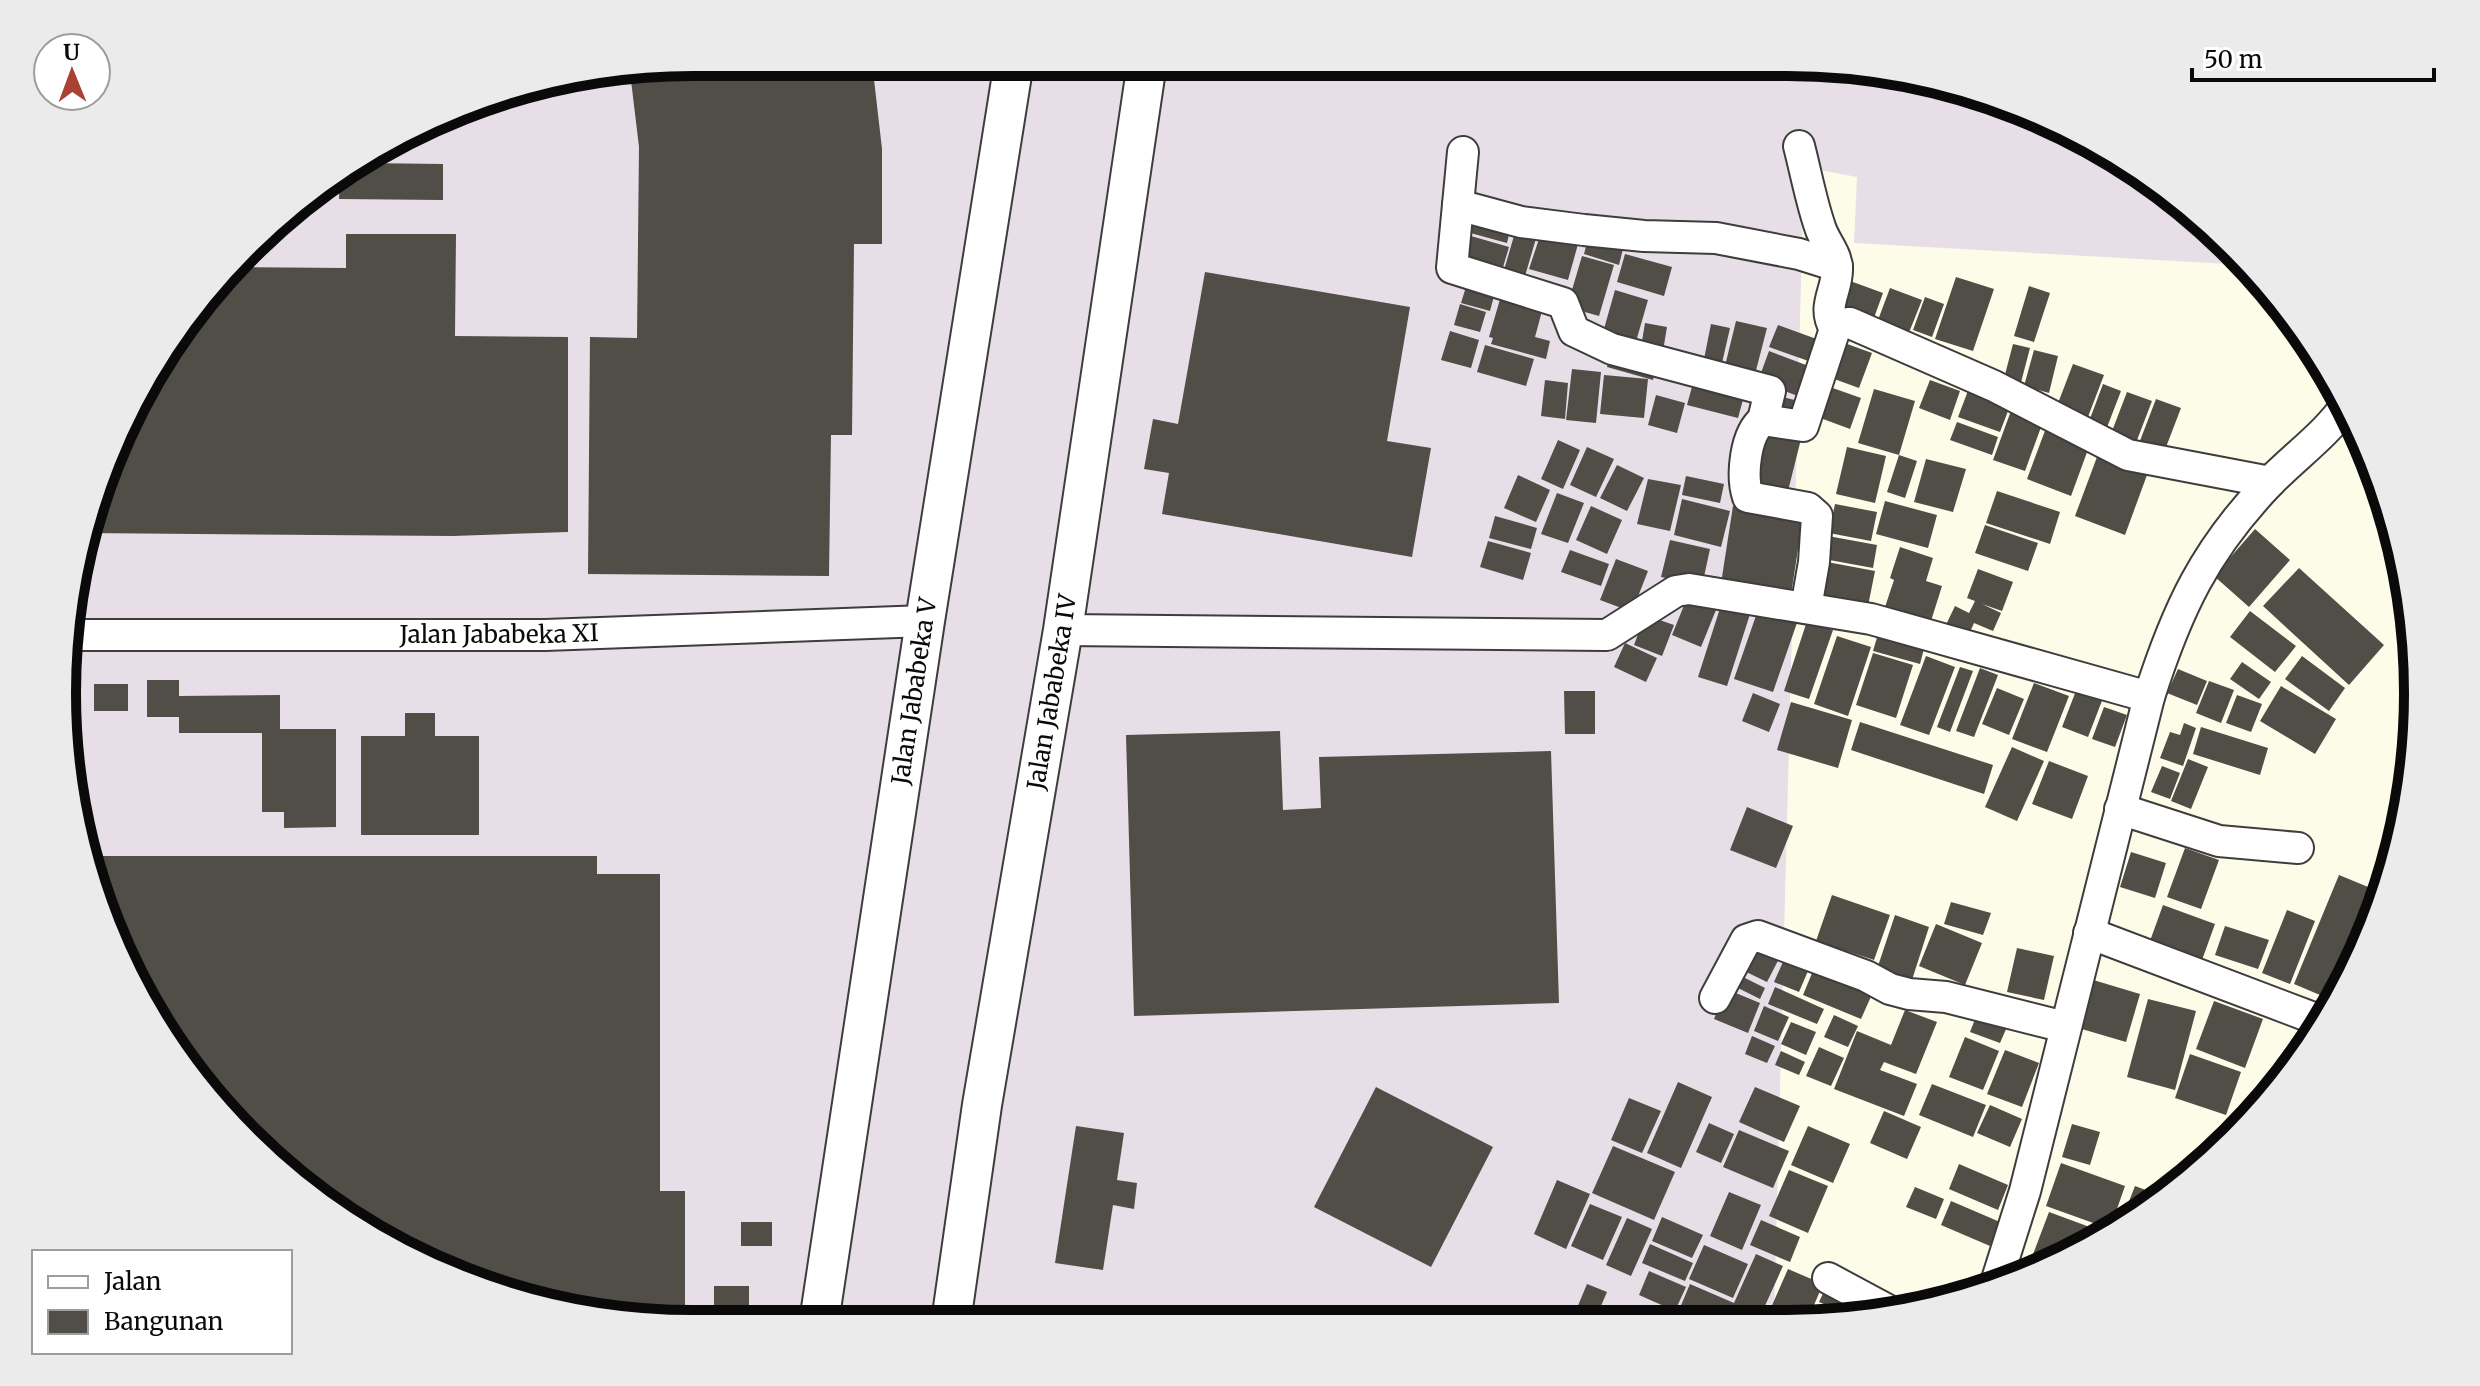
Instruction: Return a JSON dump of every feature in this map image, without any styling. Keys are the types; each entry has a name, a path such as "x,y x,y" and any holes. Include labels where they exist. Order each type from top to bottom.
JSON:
{"street":[{"name":"Jalan Jababeka V","path":"821,1310 925,621 1012,76"},
{"name":"Jalan Jababeka IV","path":"953,1310 982,1105 1063,630 1145,76"},
{"path":"1799,146 1821,230 1837,266 1828,309 1835,329"},
{"path":"1463,152 1451,264 1457,271 1563,303 1574,331 1612,349 1768,390 1763,420 1752,432 1744,486 1748,497 1808,508 1817,516 1816,551 1806,608"},
{"path":"1458,205 1521,222 1644,236 1716,238 1799,254 1837,266"},
{"path":"1763,420 1803,426 1835,329 1841,324 1850,323 1994,386 2128,455 2270,482"},
{"path":"1999,1272 2025,1191 2149,697 2171,632 2198,573 2223,537 2270,482 2338,417"},
{"path":"1063,630 1607,635 1682,589 1871,619 2149,697"},
{"name":"Jalan Jababeka XI","path":"79,635 545,635 925,621"},
{"path":"2120,809 2219,841 2298,848"},
{"path":"2089,933 2312,1017"},
{"path":"1715,998 1746,940 1758,936 1866,976 1890,989 1946,997 2065,1027"},
{"path":"1828,1278 1876,1304"}],"shaded area":[{"path":"653,77 1827,77 1868,81 1947,97 2023,123 2060,140 2130,180 2163,204 2230,264 1854,243 1857,177 1804,167 1774,1310 693,1310 612,1305 573,1298 533,1289 457,1263 384,1227 317,1182 286,1157 229,1100 180,1036 140,966 123,929 97,853 81,774 77,733 77,653 81,612 97,533 109,495 123,457 159,384 180,350 229,286 286,229 317,204 350,180 420,140 457,123 533,97 612,81"}],"building":[{"path":"874,76 882,149 882,244 854,244 852,435 831,435 829,576 588,574 590,337 637,338 639,147 631,79"},
{"path":"377,163 443,164 443,200 339,199 339,188"},
{"path":"1468,210 1512,222 1507,243 1463,231"},
{"path":"1543,227 1580,237 1568,280 1529,269"},
{"path":"1516,229 1537,235 1523,283 1502,277"},
{"path":"346,234 456,234 455,336 568,337 568,532 453,536 97,533 123,457 159,384 180,350 229,286 247,267 346,268"},
{"path":"1464,234 1509,247 1501,274 1456,261"},
{"path":"1589,235 1624,245 1619,265 1584,254"},
{"path":"1625,254 1672,267 1664,296 1617,282"},
{"path":"1582,256 1614,265 1599,316 1567,307"},
{"path":"1205,272 1410,307 1387,441 1431,448 1412,557 1162,514 1169,473 1144,469 1153,419 1178,424"},
{"path":"1469,277 1497,285 1490,311 1461,303"},
{"path":"1956,277 1994,289 1973,351 1935,339"},
{"path":"1842,278 1883,293 1871,326 1830,311"},
{"path":"2029,286 2050,293 2034,342 2014,336"},
{"path":"1890,288 1922,300 1906,340 1875,328"},
{"path":"1503,289 1545,300 1535,337 1550,341 1546,359 1491,344 1493,338 1489,337"},
{"path":"1615,290 1648,300 1635,345 1602,336"},
{"path":"1925,297 1944,304 1932,337 1913,330"},
{"path":"1460,304 1486,312 1480,332 1454,325"},
{"path":"1736,321 1767,328 1754,378 1724,370"},
{"path":"1645,323 1667,327 1662,357 1640,353"},
{"path":"1711,324 1730,328 1722,363 1704,359"},
{"path":"1778,325 1822,341 1814,363 1769,347"},
{"path":"1450,331 1479,340 1471,368 1441,360"},
{"path":"1839,341 1872,353 1859,388 1826,376"},
{"path":"2013,344 2030,348 2019,390 2002,386"},
{"path":"1485,345 1534,359 1526,386 1477,372"},
{"path":"1611,350 1658,363 1653,380 1607,367"},
{"path":"2034,350 2058,356 2049,393 2024,386"},
{"path":"1769,351 1814,368 1803,398 1758,381"},
{"path":"2073,364 2104,375 2086,422 2055,411"},
{"path":"1572,369 1601,372 1596,423 1566,420"},
{"path":"1696,372 1747,385 1738,418 1687,405"},
{"path":"1604,375 1648,379 1644,418 1600,414"},
{"path":"1545,380 1568,383 1565,419 1541,416"},
{"path":"1930,380 1960,391 1950,420 1919,408"},
{"path":"1971,383 2013,398 2000,432 1958,417"},
{"path":"2103,384 2121,391 2106,430 2088,424"},
{"path":"1827,386 1861,398 1850,429 1815,416"},
{"path":"1874,389 1915,401 1899,455 1858,443"},
{"path":"2127,392 2152,401 2134,448 2109,439"},
{"path":"1771,394 1810,404 1806,421 1766,410"},
{"path":"1656,395 1685,403 1677,433 1648,425"},
{"path":"2156,399 2181,408 2163,455 2138,446"},
{"path":"2012,408 2044,419 2025,471 1993,460"},
{"path":"1957,422 1998,437 1992,455 1950,440"},
{"path":"1765,425 1802,435 1786,499 1748,490"},
{"path":"2046,428 2090,444 2071,496 2027,479"},
{"path":"1558,440 1580,450 1563,489 1541,479"},
{"path":"1587,447 1614,459 1596,497 1570,485"},
{"path":"1847,447 1886,456 1875,503 1836,494"},
{"path":"1899,455 1917,461 1905,498 1887,492"},
{"path":"2097,457 2147,475 2125,535 2075,516"},
{"path":"1926,459 1966,469 1953,512 1914,502"},
{"path":"1617,465 1644,478 1627,511 1600,498"},
{"path":"1518,475 1550,490 1536,522 1504,508"},
{"path":"1686,476 1724,484 1720,503 1682,495"},
{"path":"1648,479 1681,485 1670,531 1637,524"},
{"path":"1997,491 2060,512 2050,544 1986,523"},
{"path":"1557,493 1584,503 1568,543 1541,534"},
{"path":"1682,499 1730,511 1721,547 1674,535"},
{"path":"1885,501 1937,515 1928,548 1876,534"},
{"path":"1835,504 1877,512 1871,541 1829,533"},
{"path":"1591,506 1622,520 1607,554 1576,540"},
{"path":"1733,506 1803,517 1790,601 1720,590"},
{"path":"1495,516 1537,528 1531,549 1489,538"},
{"path":"1985,525 2038,543 2028,571 1975,553"},
{"path":"2255,529 2290,560 2249,607 2214,576"},
{"path":"1828,536 1877,545 1873,568 1824,559"},
{"path":"1670,540 1710,549 1702,586 1661,577"},
{"path":"1488,541 1531,553 1523,580 1480,567"},
{"path":"1900,547 1933,558 1926,581 1942,586 1931,621 1885,607"},
{"path":"1570,550 1609,564 1601,586 1561,572"},
{"path":"1616,559 1648,571 1632,612 1600,600"},
{"path":"1827,562 1875,571 1868,606 1820,597"},
{"path":"2299,568 2384,645 2349,685 2263,606"},
{"path":"1978,569 2013,582 2002,611 1982,604 2001,613 1993,631 1974,623 1966,641 1943,631 1955,606 1969,613 1975,601 1967,598"},
{"path":"1689,593 1718,605 1701,647 1672,635"},
{"path":"1722,602 1751,611 1727,686 1698,677"},
{"path":"1759,607 1798,620 1773,692 1734,679"},
{"path":"2250,611 2296,646 2275,672 2230,637"},
{"path":"1645,615 1674,625 1662,656 1634,645"},
{"path":"1807,621 1833,630 1809,699 1784,691"},
{"path":"1881,624 1927,637 1920,664 1873,651"},
{"path":"1837,636 1871,647 1848,716 1814,704"},
{"path":"1625,643 1657,658 1646,682 1614,667"},
{"path":"1873,653 1913,665 1896,718 1856,705"},
{"path":"1926,656 1955,667 1929,735 1900,725"},
{"path":"2302,656 2345,688 2329,711 2285,679"},
{"path":"2242,662 2271,682 2259,699 2230,679"},
{"path":"1960,667 1973,671 1950,732 1937,727"},
{"path":"1980,668 1998,675 1974,737 1956,731"},
{"path":"2178,669 2207,681 2197,705 2167,693"},
{"path":"147,680 179,680 179,696 280,695 280,729 336,729 336,827 284,828 284,812 262,812 262,733 179,733 179,717 147,717"},
{"path":"2209,681 2234,690 2221,723 2196,713"},
{"path":"2034,683 2069,696 2047,752 2012,739"},
{"path":"2079,683 2105,693 2088,737 2062,727"},
{"path":"94,684 128,684 128,711 94,711"},
{"path":"2281,686 2336,719 2315,754 2260,721"},
{"path":"1997,688 2024,699 2009,735 1982,724"},
{"path":"1564,691 1595,691 1595,734 1565,734"},
{"path":"1753,693 1780,704 1769,732 1742,721"},
{"path":"2237,695 2262,704 2251,732 2226,723"},
{"path":"1791,702 1852,720 1838,768 1777,750"},
{"path":"2104,707 2127,715 2115,747 2092,739"},
{"path":"405,713 435,713 435,736 479,736 479,835 361,835 361,736 405,736"},
{"path":"1860,722 1993,765 1984,794 1851,750"},
{"path":"2184,723 2196,728 2183,766 2160,758 2170,732 2180,735"},
{"path":"2201,727 2268,748 2260,775 2193,754"},
{"path":"1280,731 1283,810 1321,808 1319,757 1551,751 1559,1003 1134,1016 1126,735"},
{"path":"2012,747 2044,761 2017,821 1985,807"},
{"path":"2188,759 2208,767 2191,809 2171,801"},
{"path":"2049,761 2088,776 2072,819 2032,804"},
{"path":"2162,766 2180,773 2170,799 2151,792"},
{"path":"1747,807 1793,826 1776,868 1730,850"},
{"path":"2185,848 2219,860 2201,909 2167,897"},
{"path":"2131,852 2166,863 2155,898 2120,887"},
{"path":"98,856 597,856 597,874 660,874 660,1191 685,1191 685,1309 612,1305 533,1289 457,1263 384,1227 317,1182 286,1157 229,1100 180,1036 159,1002 123,929"},
{"path":"2339,875 2372,889 2346,953 2324,997 2294,984"},
{"path":"1832,895 1890,915 1874,960 1816,941"},
{"path":"1951,902 1991,913 1983,935 1944,924"},
{"path":"2163,905 2215,924 2202,960 2150,941"},
{"path":"2287,910 2315,921 2290,984 2262,973"},
{"path":"1895,915 1929,927 1911,983 1876,972"},
{"path":"1936,924 1982,943 1965,985 1919,966"},
{"path":"2225,926 2269,940 2258,969 2215,955"},
{"path":"1751,938 1782,953 1767,982 1736,967"},
{"path":"2017,948 2054,956 2044,1000 2007,992"},
{"path":"1787,953 1811,964 1799,992 1774,982"},
{"path":"1815,966 1873,992 1861,1019 1803,995"},
{"path":"1731,971 1765,988 1760,999 1726,982"},
{"path":"2090,979 2140,994 2126,1042 2075,1027"},
{"path":"1775,987 1824,1009 1817,1024 1768,1004"},
{"path":"1726,989 1760,1003 1748,1033 1714,1019"},
{"path":"2148,999 2196,1011 2175,1090 2127,1077"},
{"path":"2214,1001 2263,1019 2245,1068 2196,1049"},
{"path":"1764,1006 1789,1017 1778,1041 1754,1031"},
{"path":"1979,1009 2010,1020 2000,1043 1970,1032"},
{"path":"1905,1010 1937,1022 1916,1074 1884,1062 1880,1070 1917,1084 1904,1116 1834,1089 1857,1031 1891,1045"},
{"path":"1834,1015 1858,1026 1848,1047 1824,1037"},
{"path":"1791,1022 1816,1032 1806,1055 1781,1044"},
{"path":"1752,1036 1775,1046 1767,1063 1745,1054"},
{"path":"1965,1037 1999,1051 1983,1090 1949,1077"},
{"path":"1819,1047 1844,1058 1831,1086 1806,1076"},
{"path":"2005,1050 2039,1063 2022,1107 1987,1094"},
{"path":"1781,1051 1805,1062 1799,1075 1775,1065"},
{"path":"2190,1054 2241,1072 2226,1115 2175,1098"},
{"path":"1678,1082 1712,1097 1681,1168 1647,1153"},
{"path":"1932,1084 1986,1105 1973,1137 1919,1115"},
{"path":"1376,1087 1493,1147 1431,1267 1314,1207"},
{"path":"1755,1087 1800,1106 1784,1142 1739,1122"},
{"path":"1629,1098 1661,1111 1642,1153 1611,1140"},
{"path":"1990,1105 2022,1119 2010,1147 1977,1133"},
{"path":"1884,1111 1921,1127 1907,1159 1870,1143"},
{"path":"1709,1123 1734,1134 1721,1163 1696,1152"},
{"path":"2072,1124 2100,1132 2090,1165 2062,1157"},
{"path":"1076,1126 1124,1133 1117,1180 1137,1183 1134,1209 1113,1205 1103,1270 1055,1263"},
{"path":"1808,1126 1850,1144 1833,1183 1791,1165"},
{"path":"1739,1130 1789,1151 1773,1188 1723,1167"},
{"path":"1613,1146 1675,1172 1654,1220 1592,1193"},
{"path":"2061,1163 2125,1186 2115,1215 2099,1225 2046,1206"},
{"path":"1959,1164 2008,1185 1998,1210 1949,1189"},
{"path":"1789,1170 1828,1186 1808,1233 1769,1216"},
{"path":"1557,1180 1590,1194 1566,1249 1534,1234"},
{"path":"2135,1186 2150,1192 2130,1206 2126,1208"},
{"path":"1915,1187 1944,1199 1936,1219 1906,1207"},
{"path":"1729,1192 1761,1205 1742,1250 1710,1236"},
{"path":"1951,1201 2000,1222 1990,1246 1941,1225"},
{"path":"1590,1204 1622,1217 1603,1260 1571,1246"},
{"path":"2049,1212 2093,1228 2060,1246 2031,1259"},
{"path":"1662,1217 1703,1235 1692,1258 1652,1241"},
{"path":"1627,1218 1652,1229 1631,1276 1606,1265"},
{"path":"1761,1220 1800,1237 1790,1262 1750,1245"},
{"path":"741,1222 772,1222 772,1246 741,1246"},
{"path":"1650,1244 1693,1263 1685,1281 1642,1263"},
{"path":"1704,1245 1748,1264 1733,1298 1689,1279"},
{"path":"1756,1254 1783,1266 1763,1310 1679,1310 1690,1284 1734,1303"},
{"path":"1788,1269 1823,1284 1812,1309 1770,1310"},
{"path":"1649,1271 1686,1287 1675,1310 1639,1295"},
{"path":"1828,1283 1863,1298 1859,1306 1834,1308 1819,1302"},
{"path":"1587,1284 1607,1292 1599,1310 1576,1310"},
{"path":"714,1286 749,1286 749,1310 714,1310"}]}
